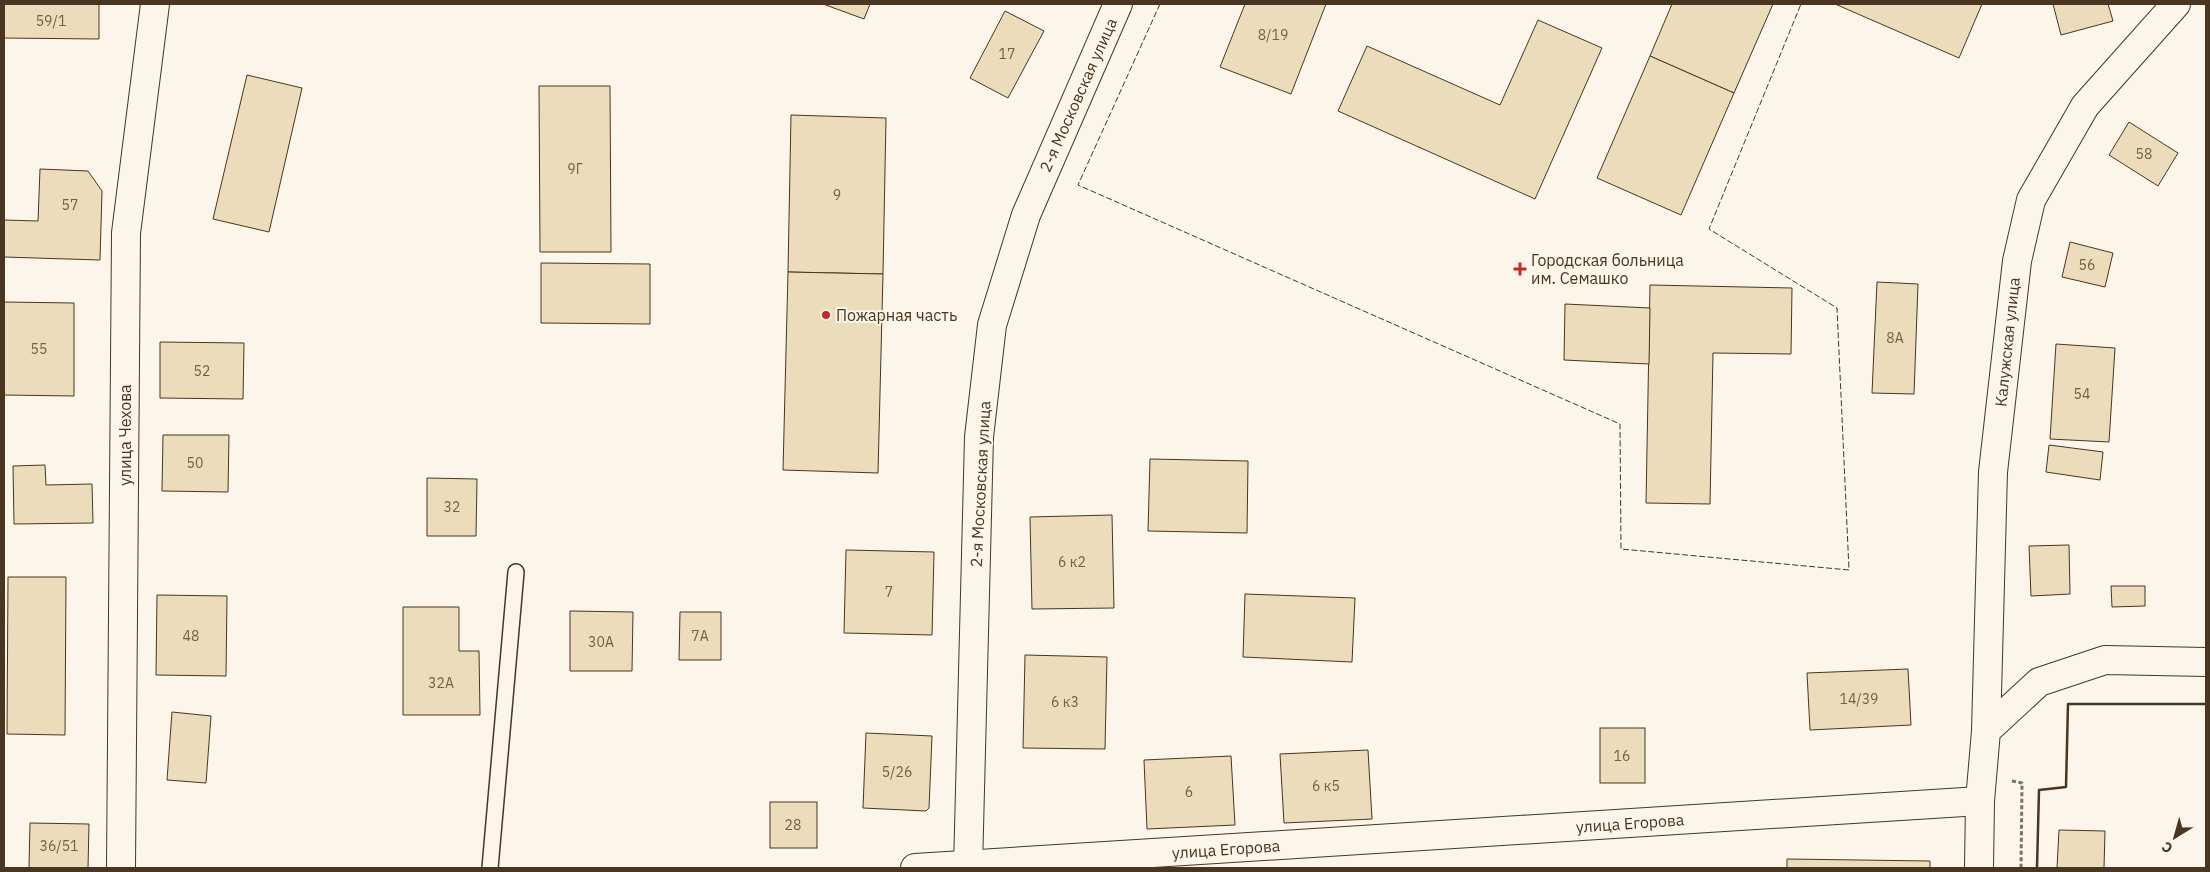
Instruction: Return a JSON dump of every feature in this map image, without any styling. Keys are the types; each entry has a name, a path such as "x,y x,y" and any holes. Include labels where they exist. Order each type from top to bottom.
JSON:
{"street":[{"name":"улица Чехова","path":"121,868 126,232 155,4"},
{"name":"2-я Московская улица","path":"968,867 979,437 992,325 1026,215 1118,4"},
{"name":"Калужская улица","path":"1986,731 1993,472 2017,261 2031,200 2085,106 2176,4"},
{"path":"1979,868 1981,789 1986,731 2039,682 2105,660 2206,662"},
{"name":"улица Егорова","path":"915,868 968,867 1981,789"}],"lane":[{"path":"490,868 516,572"}],"path":[{"path":"1981,789 2022,782 2021,868"}],"building":[{"path":"4,4 99,4 99,39 4,38"},
{"path":"823,4 870,4 864,19"},
{"path":"1245,4 1326,4 1291,94 1220,67"},
{"path":"1672,4 1773,4 1734,93 1650,56"},
{"path":"1835,4 1982,4 1959,58"},
{"path":"2053,4 2108,4 2113,21 2061,35"},
{"path":"1005,11 1044,31 1008,98 970,78"},
{"path":"1538,20 1602,48 1535,199 1338,111 1367,46 1500,105"},
{"path":"1650,56 1734,93 1681,215 1597,178"},
{"path":"247,75 302,88 269,232 213,219"},
{"path":"539,86 610,86 611,252 540,252"},
{"path":"791,115 886,118 883,274 788,272"},
{"path":"2129,122 2178,153 2158,186 2109,155"},
{"path":"40,169 88,171 102,191 100,260 4,257 4,220 38,221"},
{"path":"2070,242 2113,253 2105,287 2062,277"},
{"path":"541,263 650,264 650,324 541,323"},
{"path":"788,272 883,274 878,473 783,470"},
{"path":"1877,282 1918,284 1914,394 1872,393"},
{"path":"1650,285 1792,288 1791,354 1713,353 1710,504 1646,503"},
{"path":"4,302 74,303 74,396 4,395"},
{"path":"1565,304 1650,308 1649,364 1564,360"},
{"path":"160,342 244,343 243,399 160,398"},
{"path":"2056,344 2115,348 2109,442 2050,439"},
{"path":"163,435 229,435 228,492 162,491"},
{"path":"2049,445 2103,452 2100,480 2046,472"},
{"path":"1150,459 1248,461 1247,533 1148,531"},
{"path":"45,465 46,485 92,484 93,523 14,524 13,466"},
{"path":"427,478 477,479 476,536 427,536"},
{"path":"1112,515 1114,608 1032,609 1030,517"},
{"path":"2069,545 2070,594 2031,596 2029,546"},
{"path":"846,550 934,552 932,635 844,633"},
{"path":"8,577 66,577 65,735 7,734"},
{"path":"2111,586 2145,586 2145,606 2112,607"},
{"path":"1245,594 1355,598 1352,662 1243,657"},
{"path":"157,595 227,596 226,676 156,675"},
{"path":"403,607 459,607 459,651 479,651 480,715 403,715"},
{"path":"570,611 633,612 632,671 570,671"},
{"path":"680,612 721,612 721,660 679,660"},
{"path":"1025,655 1107,657 1105,749 1023,748"},
{"path":"1908,669 1911,725 1810,730 1807,673"},
{"path":"172,712 211,716 206,783 167,780"},
{"path":"1600,728 1645,728 1645,783 1600,783"},
{"path":"866,733 932,736 929,808 926,811 863,808"},
{"path":"1368,750 1372,819 1284,823 1280,754"},
{"path":"1231,756 1235,825 1147,829 1144,760"},
{"path":"770,802 817,802 817,848 770,848"},
{"path":"30,823 89,824 88,868 29,868"},
{"path":"2059,830 2105,831 2104,868 2057,868"},
{"path":"1787,859 1930,861 1930,868 1787,868"}],"fence":[{"path":"1160,4 1078,185 1620,424 1621,549 1849,570 1837,308 1709,229 1801,4"}],"wall":[{"path":"2037,868 2039,790 2066,787 2068,704 2206,704"}],"place":[{"name":"Городская больница им. Семашко","path":"1520,269"},
{"name":"Пожарная часть","path":"826,315"}]}
